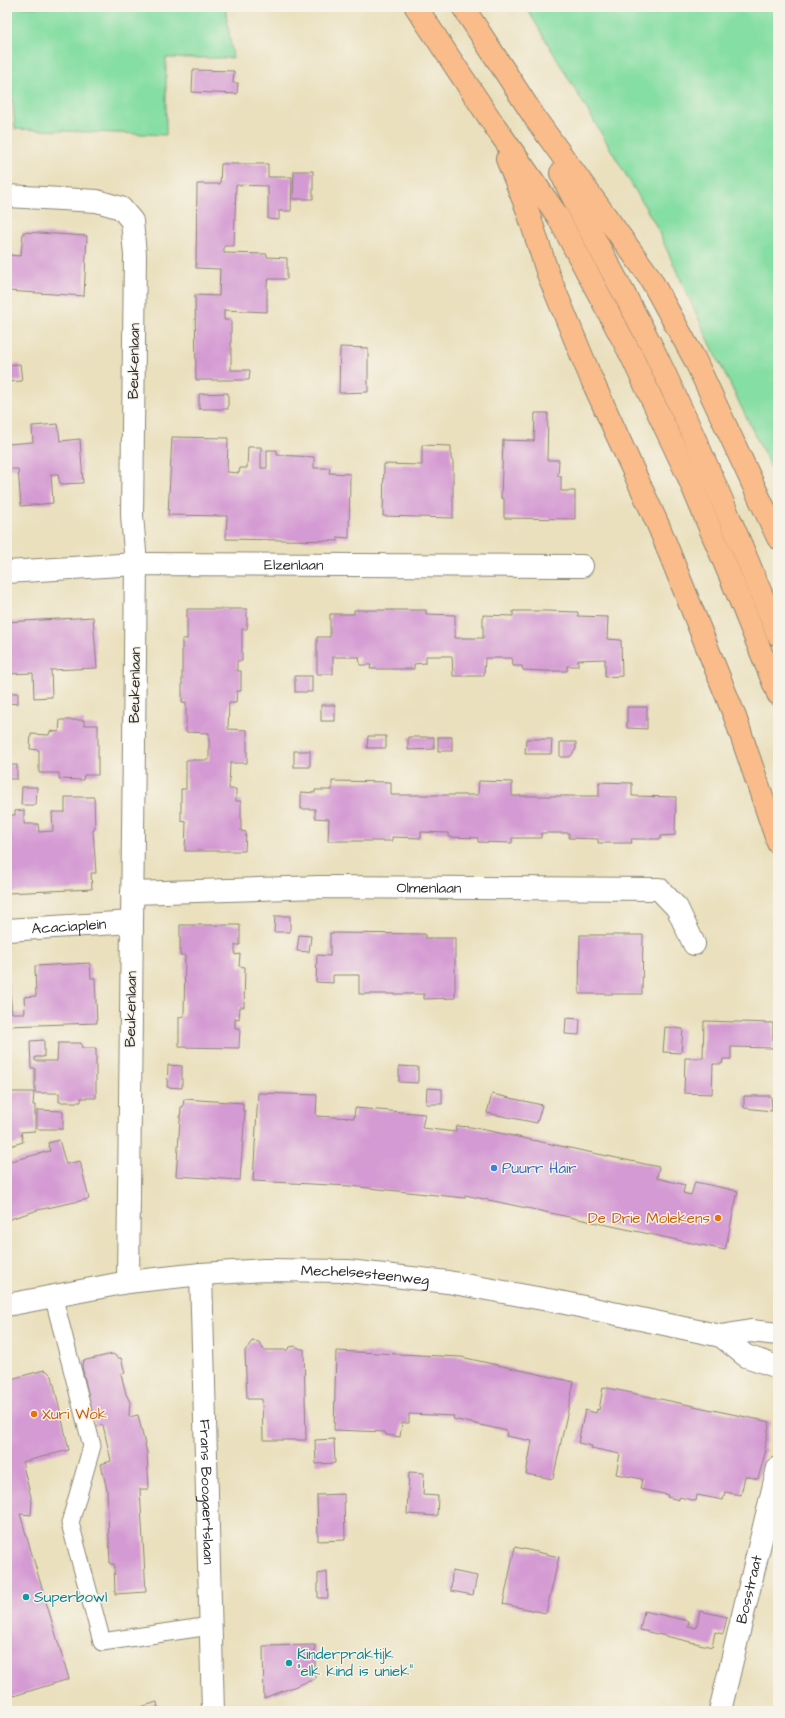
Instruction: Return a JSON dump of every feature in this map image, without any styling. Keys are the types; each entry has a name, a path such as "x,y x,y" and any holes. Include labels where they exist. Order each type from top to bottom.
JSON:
{"highway":[{"path":"416,7 494,125 557,215 631,355 691,483 778,694"},
{"path":"463,7 537,121 649,276 695,360 778,538"},
{"path":"537,121 577,207 651,346 705,459 778,635"},
{"path":"494,125 527,208 548,274 591,378 659,527 735,717 778,843"}],"street":[{"name":"Beukenlaan","path":"7,196 97,201 121,208 132,221 135,255 132,515 136,564 128,1282"},
{"name":"Elzenlaan","path":"7,572 136,564 582,566"},
{"name":"Olmenlaan","path":"132,893 320,888 659,889 677,908 694,944"},
{"name":"Acaciaplein","path":"7,930 132,922"},
{"name":"Mechelsesteenweg","path":"7,1305 53,1295 128,1282 201,1274 264,1270 348,1272 448,1282 565,1303 721,1336 751,1331 778,1334"},
{"name":"Frans Boogaertslaan","path":"201,1274 213,1711"},
{"name":"Mechelsesteenweg","path":"721,1336 746,1356 778,1367"},
{"name":"Bosstraat","path":"720,1711 778,1468"}],"lane":[{"path":"53,1295 92,1446 70,1523 102,1642 210,1626"}],"green space":[{"path":"7,7 225,7 233,58 166,58 166,135 15,129 7,31"},
{"path":"526,7 778,7 778,482 708,339 654,222"}],"building":[{"path":"193,70 234,71 233,83 238,83 237,94 192,92"},
{"path":"221,164 268,164 268,177 292,177 291,211 279,211 279,220 268,219 268,186 236,185 234,246 224,246 224,253 267,254 267,257 287,258 287,279 269,279 267,284 267,312 224,310 224,320 231,320 231,370 250,370 249,380 196,380 195,295 219,296 220,269 196,268 197,184 220,184"},
{"path":"294,171 313,171 313,199 293,199"},
{"path":"23,232 87,236 84,296 7,291 7,255 21,256"},
{"path":"340,347 368,348 368,392 339,393"},
{"path":"20,364 22,381 7,382 7,365"},
{"path":"228,393 228,409 199,409 199,394"},
{"path":"535,413 548,413 547,460 559,460 558,476 561,476 561,491 575,491 575,519 504,518 504,499 501,498 503,440 534,441"},
{"path":"58,424 60,441 80,439 83,483 61,484 58,474 51,474 53,503 21,506 18,469 9,469 7,444 33,442 32,426"},
{"path":"172,437 228,438 227,472 239,473 240,468 247,468 248,447 261,447 261,468 267,468 267,450 277,450 277,455 314,457 314,468 330,468 329,473 350,474 349,538 338,537 338,541 226,539 227,516 168,515"},
{"path":"422,445 451,446 451,458 453,462 453,518 383,516 384,464 422,465"},
{"path":"187,609 247,609 247,629 242,629 242,661 237,661 237,671 241,671 241,691 237,691 236,703 229,703 228,729 247,730 247,763 230,763 229,789 236,789 236,801 241,801 241,831 246,832 245,851 185,851 186,822 181,821 181,789 186,789 186,760 209,760 209,733 186,732 186,702 182,703 182,639 187,639"},
{"path":"354,610 426,610 426,614 455,615 455,638 483,638 483,615 513,616 513,611 545,611 578,612 578,616 608,617 607,639 621,640 622,676 605,677 605,659 578,660 578,666 567,666 567,671 545,671 523,670 522,666 513,666 512,658 485,658 484,676 453,676 452,656 426,656 426,663 414,664 414,669 370,669 371,665 360,665 359,657 333,657 333,674 317,674 317,637 330,637 330,614 354,614"},
{"path":"93,617 97,668 51,670 52,697 34,698 33,673 7,674 7,622"},
{"path":"295,676 312,676 312,692 295,692"},
{"path":"7,681 9,693 18,693 18,704 9,703 7,706"},
{"path":"321,705 335,705 335,721 321,721"},
{"path":"627,707 647,707 647,729 627,728"},
{"path":"60,720 84,720 84,725 98,725 98,775 84,775 83,780 59,779 59,773 39,773 39,750 30,749 31,734 49,735 50,731 59,732"},
{"path":"368,736 386,736 386,748 367,748"},
{"path":"408,737 434,737 434,749 408,750"},
{"path":"438,737 452,737 452,751 438,751"},
{"path":"526,739 552,739 551,754 525,754"},
{"path":"560,742 576,742 576,749 570,757 560,757"},
{"path":"294,751 310,751 310,767 294,767"},
{"path":"7,765 17,765 17,779 7,779"},
{"path":"332,781 391,782 391,795 478,795 479,781 512,782 512,796 599,796 599,782 632,783 632,796 676,797 675,835 661,836 661,839 631,839 632,843 598,843 598,839 569,838 569,833 541,833 541,838 512,838 512,843 478,842 478,838 449,837 448,833 421,832 421,838 392,837 392,841 328,841 329,819 315,818 315,809 301,809 301,792 315,793 315,790 332,790"},
{"path":"22,787 37,787 36,805 21,805"},
{"path":"65,797 94,797 95,829 93,830 96,873 91,873 92,889 7,893 7,815 15,815 15,811 24,810 24,824 38,824 39,832 53,831 52,812 65,812"},
{"path":"275,916 290,916 290,932 274,932"},
{"path":"180,925 240,925 240,945 235,945 235,955 240,954 239,966 245,967 244,1007 240,1007 239,1019 235,1018 235,1028 240,1028 239,1048 179,1047 179,1017 184,1016 185,955 180,955"},
{"path":"330,933 425,934 425,938 455,938 455,998 424,999 424,994 359,994 359,975 333,975 333,983 316,982 317,955 330,956"},
{"path":"299,935 311,936 309,952 297,951"},
{"path":"580,935 643,935 642,994 579,994"},
{"path":"90,963 91,978 95,978 97,1023 7,1026 7,983 9,983 12,1013 25,1013 24,997 36,996 35,966"},
{"path":"566,1018 580,1019 579,1035 565,1034"},
{"path":"704,1021 773,1023 773,1048 731,1047 731,1059 723,1059 722,1064 713,1064 712,1094 684,1093 685,1058 703,1058"},
{"path":"665,1027 683,1029 681,1053 663,1052"},
{"path":"44,1040 44,1057 35,1057 35,1061 57,1061 58,1043 81,1043 82,1048 96,1048 96,1098 81,1098 81,1102 59,1102 59,1093 35,1093 35,1068 31,1068 30,1041"},
{"path":"168,1065 182,1066 182,1088 167,1087"},
{"path":"399,1066 418,1067 418,1083 399,1082"},
{"path":"427,1088 442,1089 442,1104 426,1104"},
{"path":"10,1092 34,1092 33,1105 35,1105 35,1131 21,1132 23,1142 7,1147 7,1104 10,1104"},
{"path":"258,1093 317,1095 316,1116 354,1118 355,1108 425,1114 422,1128 455,1132 457,1126 471,1127 659,1167 657,1178 685,1185 683,1193 691,1195 695,1182 738,1191 725,1250 465,1195 465,1198 350,1186 253,1181"},
{"path":"492,1094 542,1105 537,1123 487,1113"},
{"path":"744,1096 771,1096 772,1111 744,1108"},
{"path":"184,1099 243,1103 243,1111 245,1111 240,1180 176,1176 181,1107 183,1107"},
{"path":"37,1110 63,1111 63,1129 37,1129"},
{"path":"59,1140 66,1164 80,1161 89,1199 38,1210 7,1220 7,1162 50,1151 48,1143"},
{"path":"252,1341 259,1342 264,1350 287,1350 290,1347 295,1346 304,1349 306,1440 263,1440 262,1399 247,1399 245,1351"},
{"path":"336,1351 461,1357 574,1382 553,1479 526,1474 532,1441 506,1436 507,1431 453,1419 454,1416 409,1414 409,1423 402,1423 400,1437 386,1435 385,1432 334,1430"},
{"path":"113,1354 118,1358 121,1358 125,1373 121,1374 126,1394 130,1402 129,1417 138,1415 147,1453 149,1489 140,1489 146,1592 115,1594 114,1564 110,1564 107,1490 101,1464 111,1461 103,1425 95,1426 82,1366 83,1361"},
{"path":"44,1370 52,1376 69,1450 22,1462 32,1501 31,1515 20,1514 69,1679 7,1698 7,1377 11,1379"},
{"path":"603,1387 770,1422 764,1449 766,1450 758,1479 745,1476 741,1495 725,1492 723,1500 697,1495 696,1501 679,1497 679,1500 667,1497 668,1495 640,1489 642,1479 616,1474 620,1454 591,1448 592,1446 578,1443 585,1410 596,1413 597,1409 599,1410"},
{"path":"334,1439 335,1463 316,1464 315,1440"},
{"path":"409,1472 424,1473 423,1495 438,1496 437,1516 407,1514"},
{"path":"344,1494 345,1540 318,1541 317,1495"},
{"path":"515,1547 559,1557 546,1613 503,1604"},
{"path":"452,1571 477,1576 473,1595 451,1591"},
{"path":"327,1572 328,1598 318,1598 318,1574"},
{"path":"644,1611 689,1621 688,1626 696,1628 700,1611 727,1617 723,1634 715,1632 712,1647 640,1630"},
{"name":"Kinderpraktijk \"elk kind is uniek\"","path":"315,1645 315,1679 264,1698 263,1646"},
{"path":"157,1702 158,1711 128,1711"}],"place":[{"name":"Puurr Hair","path":"494,1168"},
{"name":"De Drie Molekens","path":"718,1218"},
{"name":"Xuri Wok","path":"34,1414"},
{"name":"Superbowl","path":"26,1597"},
{"name":"Kinderpraktijk \"elk kind is uniek\"","path":"289,1663"}]}
